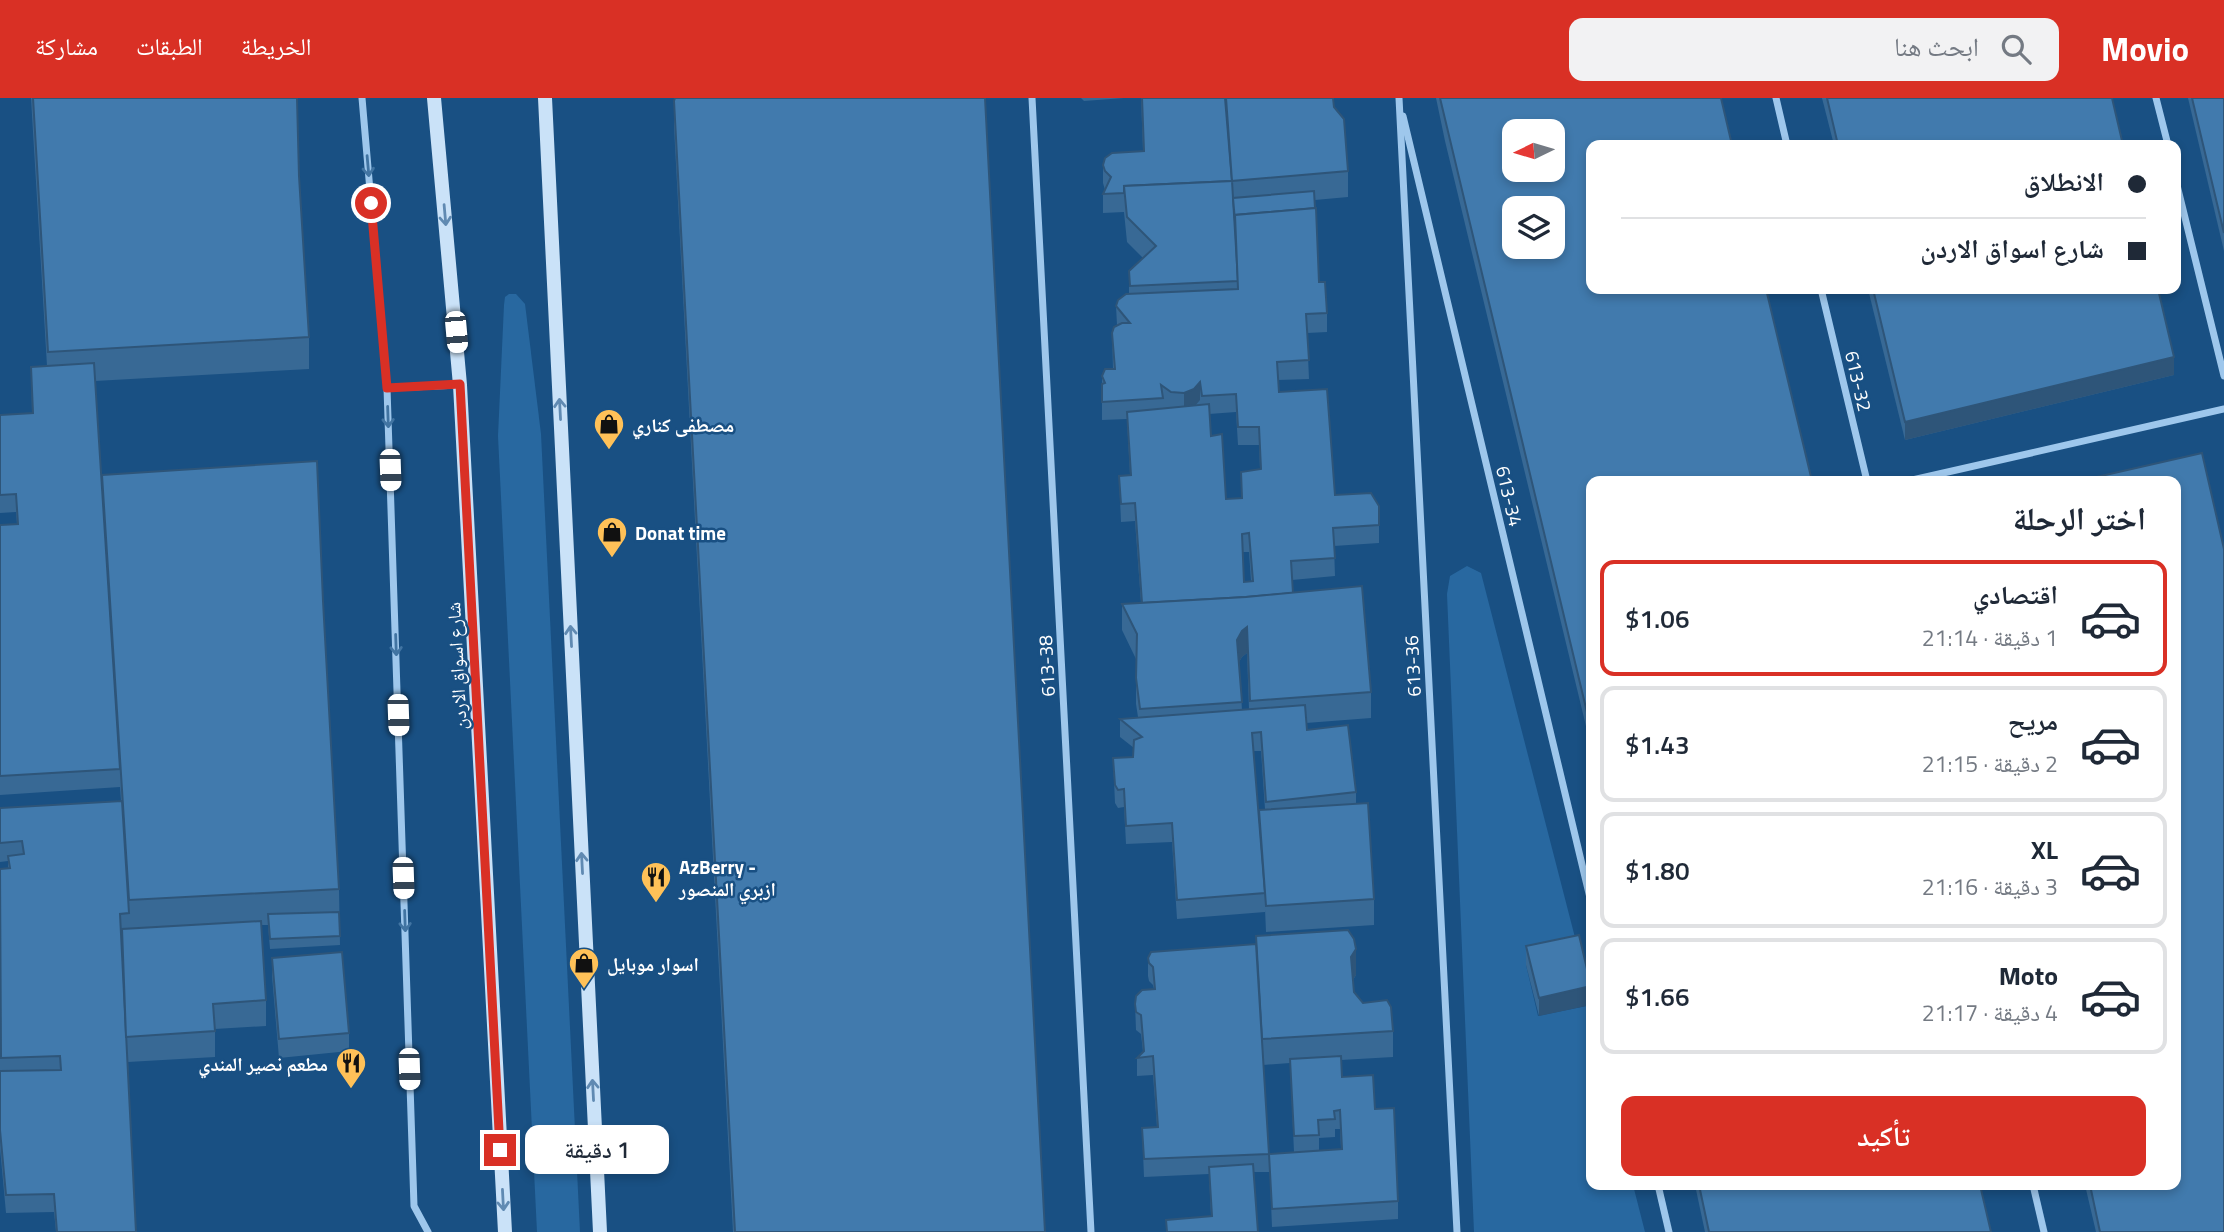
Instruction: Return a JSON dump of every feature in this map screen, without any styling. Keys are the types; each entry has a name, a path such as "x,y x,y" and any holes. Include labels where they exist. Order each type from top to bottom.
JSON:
{"main road":[{"name":"شارع اسواق الاردن","path":"434,98 460,384 505,1232"},
{"path":"545,98 600,1232"}],"street":[{"path":"362,98 387,388 414,1206 428,1232"},
{"name":"613-38","path":"1032,98 1091,1232"},
{"name":"613-34","path":"1399,98 1586,881"},
{"name":"613-36","path":"1399,98 1457,1232"},
{"path":"1776,98 1786,140"},
{"path":"2156,98 2167,140"},
{"path":"2181,201 2224,376"},
{"name":"613-32","path":"1822,294 1866,476"},
{"path":"387,388 460,384"},
{"path":"1930,476 2224,410"},
{"path":"1659,1190 1669,1232"},
{"path":"2034,1190 2044,1232"}],"shaded area":[{"path":"516,294 525,304 541,434 580,1232 537,1232 498,436 504,305 505,297"},
{"path":"1467,566 1481,573 1579,953 1526,965 1538,1016 1586,1006 1586,1190 1634,1190 1645,1232 1474,1232 1447,594 1450,576"}],"building":[{"path":"33,98 297,98 309,337 48,352"},
{"path":"675,98 985,98 1045,1232 735,1232"},
{"path":"1142,98 1225,98 1232,181 1124,186 1124,193 1103,194 1111,177 1103,165 1105,158 1112,153 1144,151"},
{"path":"1226,98 1333,98 1334,107 1344,119 1348,171 1232,181"},
{"path":"1440,98 1721,98 1731,140 1586,140 1586,294 1767,294 1811,476 1586,476 1586,708"},
{"path":"1827,98 2112,98 2122,140 1837,140"},
{"path":"2192,98 2224,98 2224,233"},
{"path":"1232,181 1238,281 1130,286 1129,271 1156,246 1127,217 1124,186"},
{"path":"1314,191 1315,208 1235,215 1235,221 1233,198"},
{"path":"1316,208 1319,282 1325,282 1327,313 1306,314 1309,360 1277,362 1279,392 1327,389 1335,495 1371,493 1379,506 1379,525 1333,528 1335,558 1291,561 1293,593 1142,603 1135,503 1121,504 1119,476 1131,475 1127,412 1209,404 1211,436 1222,434 1226,499 1242,498 1241,472 1261,469 1259,427 1238,427 1236,394 1202,396 1200,382 1194,389 1184,393 1171,392 1161,385 1163,398 1102,402 1102,384 1105,383 1102,376 1105,369 1115,369 1112,333 1114,327 1130,323 1116,306 1118,300 1126,294 1238,289 1235,215","holes":["1249,533 1253,581 1244,582 1242,534"]},
{"path":"1874,294 2159,294 2174,357 1905,422"},
{"path":"94,363 120,769 0,776 0,525 18,524 16,494 0,495 0,415 33,413 31,367"},
{"path":"2202,453 2224,549 2224,1232 2100,1232 2091,1190 2181,1190 2181,476 2101,476"},
{"path":"317,461 339,889 129,900 102,475"},
{"path":"1362,586 1371,692 1250,701 1247,627 1237,640 1242,702 1140,709 1136,678 1137,634 1122,604 1246,597"},
{"path":"1305,705 1307,730 1348,725 1356,792 1266,802 1261,732 1252,733 1265,893 1177,900 1172,823 1126,826 1124,789 1118,790 1115,785 1113,758 1133,757 1134,740 1142,737 1120,719"},
{"path":"122,801 129,913 120,914 136,1232 57,1232 54,1194 6,1195 0,1130 0,1071 61,1070 60,1056 1,1058 0,869 10,868 8,856 24,854 22,841 0,843 0,808"},
{"path":"1368,803 1374,899 1266,906 1259,810"},
{"path":"339,912 340,936 270,939 268,914"},
{"path":"261,921 266,1000 213,1004 215,1031 126,1037 122,929"},
{"path":"1348,930 1356,949 1351,957 1354,992 1363,1003 1387,1000 1391,1007 1393,1031 1262,1039 1256,936"},
{"path":"1579,935 1586,965 1586,987 1539,998 1526,946"},
{"path":"1256,944 1269,1154 1144,1159 1142,1128 1158,1127 1153,1056 1137,1058 1144,1051 1141,1015 1136,1012 1135,1004 1136,996 1142,990 1155,989 1153,967 1148,958 1151,952"},
{"path":"342,952 349,1033 279,1039 272,958"},
{"path":"1341,1056 1342,1077 1373,1075 1375,1109 1394,1108 1398,1201 1272,1209 1269,1154 1342,1149 1340,1110 1334,1111 1335,1119 1318,1120 1319,1135 1294,1136 1290,1059"},
{"path":"1253,1164 1258,1232 1167,1232 1166,1220 1212,1216 1209,1167"},
{"path":"1700,1190 1981,1190 1991,1232 1709,1232"}],"place":[{"name":"مصطفى كناري","path":"609,451"},
{"name":"Donat time","path":"612,559"},
{"name":"AzBerry - ازبري المنصور","path":"656,904"},
{"name":"اسوار موبايل","path":"584,990"},
{"name":"مطعم نصير المندي","path":"351,1090"}],"route":[{"path":"371,203 387,388 460,384 500,1150"}]}
